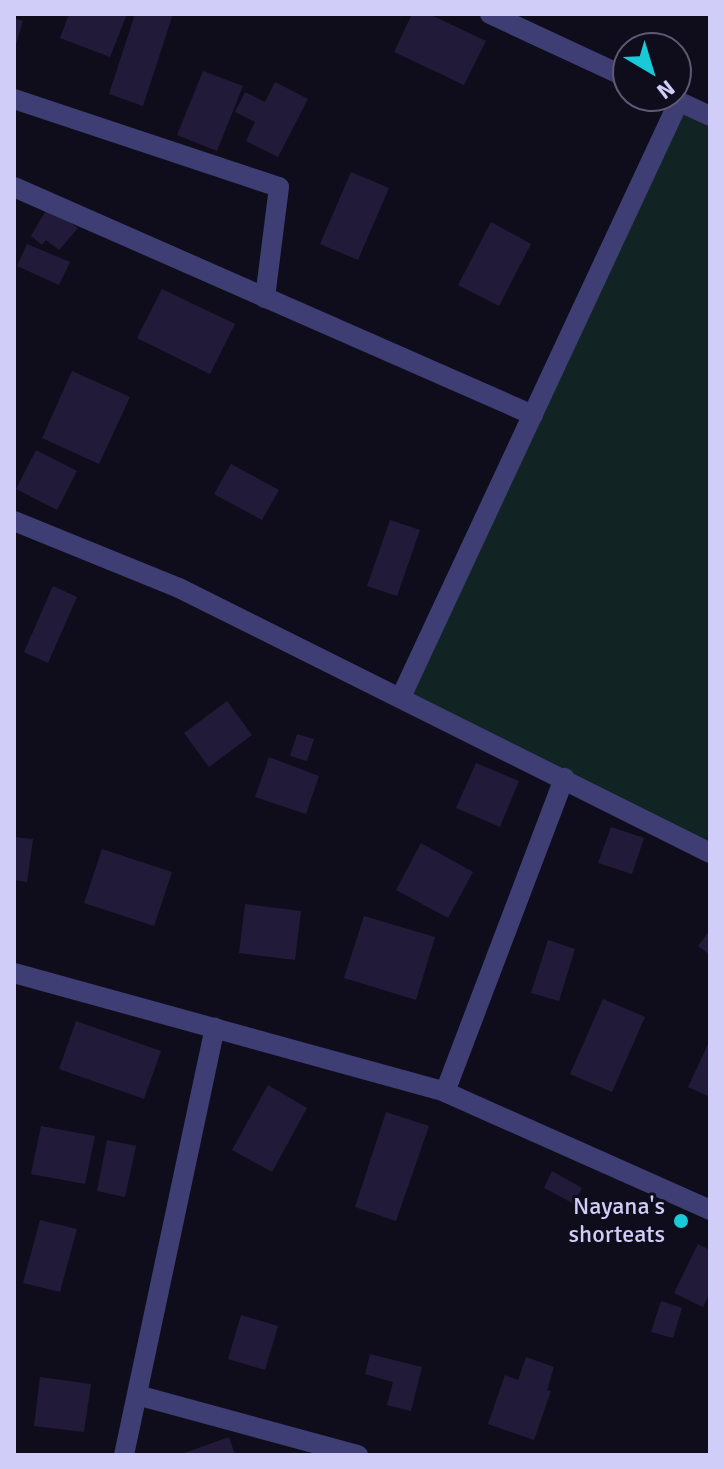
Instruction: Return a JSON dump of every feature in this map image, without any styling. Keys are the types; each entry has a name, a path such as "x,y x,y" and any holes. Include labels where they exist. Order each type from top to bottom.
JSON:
{"street":[{"path":"490,14 612,71"},
{"path":"14,99 279,187 265,298"},
{"path":"401,697 533,415 667,112"},
{"path":"14,187 533,415"},
{"path":"14,521 179,588 710,853"},
{"path":"445,1092 564,778"},
{"path":"14,973 445,1092 710,1210"},
{"path":"124,1455 215,1028"},
{"path":"137,1395 358,1455"}],"green space":[{"path":"692,107 710,115 710,854 401,697 674,112 692,112"}],"building":[{"path":"69,14 127,14 110,57 60,38"},
{"path":"135,14 173,14 143,106 109,94"},
{"path":"412,14 429,14 486,41 464,85 394,52"},
{"path":"14,18 23,21 15,48 14,48"},
{"path":"203,71 243,86 217,151 177,135"},
{"path":"275,82 308,99 278,157 246,141 255,122 235,112 245,92 265,102"},
{"path":"351,172 389,188 358,260 320,244"},
{"path":"48,207 78,228 59,250 46,240 42,245 31,236"},
{"path":"491,222 531,244 499,306 458,285"},
{"path":"27,244 70,262 59,285 17,266"},
{"path":"162,289 235,324 210,374 137,338"},
{"path":"72,371 130,397 99,464 42,438"},
{"path":"36,450 77,471 57,510 16,489"},
{"path":"231,464 279,490 262,520 214,494"},
{"path":"390,520 420,530 397,596 367,586"},
{"path":"53,586 77,597 48,663 24,652"},
{"path":"227,701 252,735 209,767 184,733"},
{"path":"297,734 314,739 307,761 290,756"},
{"path":"269,757 319,776 306,814 255,797"},
{"path":"476,763 519,781 500,827 456,808"},
{"path":"611,827 644,838 632,874 598,863"},
{"path":"14,837 33,839 27,882 14,880"},
{"path":"421,843 473,872 448,918 396,890"},
{"path":"102,849 172,872 154,926 84,903"},
{"path":"245,904 301,911 295,960 239,953"},
{"path":"364,916 435,937 416,1000 344,978"},
{"path":"710,930 710,955 698,946"},
{"path":"548,940 575,949 559,1001 531,993"},
{"path":"603,999 645,1017 612,1092 570,1074"},
{"path":"76,1021 161,1051 144,1099 59,1069"},
{"path":"710,1040 710,1097 688,1087"},
{"path":"268,1085 307,1108 272,1172 232,1150"},
{"path":"386,1112 429,1126 396,1221 355,1207"},
{"path":"41,1126 95,1136 85,1184 31,1174"},
{"path":"107,1140 136,1146 125,1197 97,1191"},
{"path":"552,1171 582,1188 574,1204 544,1188"},
{"path":"40,1220 77,1229 60,1292 23,1283"},
{"path":"698,1244 710,1250 710,1293 703,1307 674,1293"},
{"path":"661,1301 682,1308 673,1338 651,1332"},
{"path":"241,1315 278,1326 265,1370 228,1359"},
{"path":"370,1354 422,1367 411,1411 387,1405 393,1382 365,1374"},
{"path":"526,1357 554,1367 547,1390 551,1391 534,1440 488,1424 505,1375 518,1380"},
{"path":"40,1377 91,1384 84,1432 34,1426"},
{"path":"229,1437 235,1455 179,1455"}],"place":[{"name":"Nayana's shorteats","path":"681,1221"}]}
